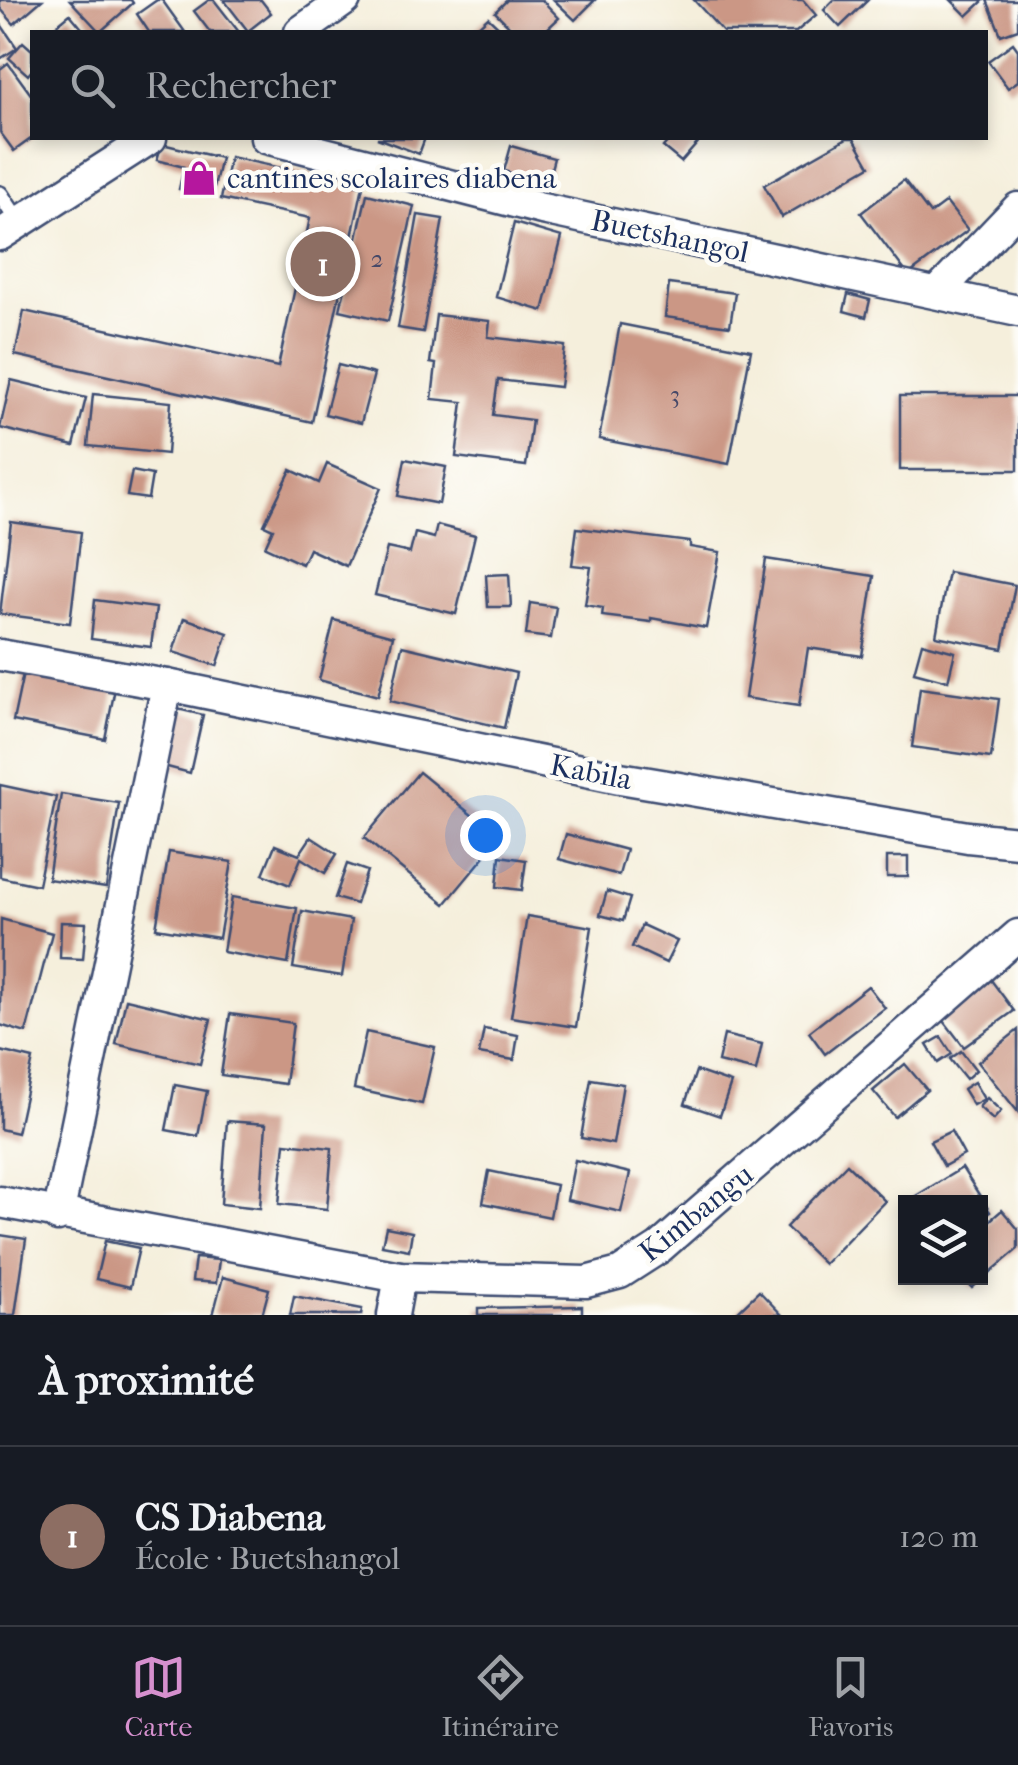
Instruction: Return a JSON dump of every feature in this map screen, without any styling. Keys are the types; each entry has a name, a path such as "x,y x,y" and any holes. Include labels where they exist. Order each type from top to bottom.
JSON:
{"street":[{"path":"306,18 345,0"},
{"path":"9,228 148,140"},
{"name":"Buetshangol","path":"274,140 542,209 1018,311"},
{"path":"938,292 1008,218"},
{"path":"975,302 1008,218"},
{"name":"Kabila","path":"0,655 167,685 620,778 968,837 1018,842"},
{"path":"58,1216 167,685"},
{"name":"Kimbangu","path":"0,1202 58,1216 400,1277 586,1282 620,1273 659,1248 1018,935"},
{"path":"393,1315 400,1277"}],"lane":[{"path":"0,194 9,228"}],"building":[{"path":"0,0 42,0 14,24 0,8"},
{"path":"70,0 131,0 133,3 98,30"},
{"path":"162,0 184,30 148,30 137,14"},
{"path":"214,0 237,30 208,30 194,11"},
{"path":"224,0 261,0 271,13 247,30"},
{"path":"507,0 542,0 559,18 546,30 513,30 495,12"},
{"path":"554,0 595,0 575,20"},
{"path":"694,0 803,0 816,15 798,30 721,30"},
{"path":"834,0 868,0 840,27 824,10"},
{"path":"951,0 984,0 967,16"},
{"path":"987,0 1018,0 1018,29 1001,35"},
{"path":"70,14 83,30 50,30"},
{"path":"488,17 502,30 474,30"},
{"path":"0,23 17,48 0,59"},
{"path":"23,42 30,48 30,72 28,75 9,58"},
{"path":"1013,43 1018,50 1018,81 1008,88 988,61"},
{"path":"8,63 30,93 30,139 14,151 0,132 0,69"},
{"path":"382,140 424,140 419,154"},
{"path":"669,140 700,140 681,162 663,147"},
{"path":"843,140 855,140 870,166 782,217 764,185"},
{"name":"cantines scolaires diabena","path":"162,144 221,158 212,196 179,189 184,167 157,160"},
{"path":"511,146 554,158 547,184 504,171"},
{"path":"230,157 363,186 312,422 15,355 24,311 278,367 310,218 221,199"},
{"path":"904,180 930,214 946,202 968,230 908,275 861,213"},
{"path":"367,194 414,206 388,321 340,310"},
{"path":"418,215 443,219 423,332 398,328"},
{"path":"514,223 562,237 543,311 496,297"},
{"path":"669,284 735,293 730,326 665,317"},
{"path":"848,294 870,300 866,317 844,311"},
{"path":"436,315 490,321 488,337 565,346 560,387 498,380 493,415 532,420 526,466 456,457 463,402 432,399 436,364 430,363"},
{"path":"620,324 751,350 729,464 599,439"},
{"path":"338,365 374,374 361,423 325,414"},
{"path":"11,380 86,398 74,446 0,428"},
{"path":"93,394 171,402 167,454 88,446"},
{"path":"900,396 1018,396 1018,470 900,470"},
{"path":"405,459 446,467 439,504 398,496"},
{"path":"327,464 381,488 346,566 309,549 302,564 265,547 273,529 264,525 291,470 319,483"},
{"path":"132,471 152,475 148,499 127,496"},
{"path":"11,522 81,532 70,623 0,614"},
{"path":"437,525 475,535 456,614 375,595 387,548 410,553 415,533 434,538"},
{"path":"577,528 690,542 690,547 720,552 706,628 651,618 651,622 602,616 603,608 585,605 591,567 572,565"},
{"path":"766,559 874,576 862,656 808,648 799,706 745,698"},
{"path":"948,572 1015,585 1003,649 936,636"},
{"path":"509,574 511,607 488,607 486,575"},
{"path":"95,600 156,608 151,647 91,639"},
{"path":"530,603 556,607 551,638 526,635"},
{"path":"184,618 228,633 217,666 173,652"},
{"path":"334,620 393,636 378,696 319,680"},
{"path":"922,643 955,652 948,681 914,672"},
{"path":"402,646 516,673 504,728 390,701"},
{"path":"24,669 115,688 105,739 13,721"},
{"path":"920,688 999,699 991,758 912,747"},
{"path":"169,707 203,715 190,773 156,764"},
{"path":"419,772 500,838 445,904 364,838"},
{"path":"0,785 56,797 38,885 0,877"},
{"path":"61,794 119,803 106,888 48,879"},
{"path":"566,834 626,850 619,875 559,859"},
{"path":"311,837 337,854 325,873 301,858 290,885 263,874 275,845 299,855"},
{"path":"169,852 232,862 219,938 156,928"},
{"path":"500,856 526,860 522,890 497,887"},
{"path":"887,857 908,857 908,877 887,877"},
{"path":"347,864 367,871 356,904 335,898"},
{"path":"607,891 630,898 623,921 600,915"},
{"path":"232,897 297,908 288,964 223,952"},
{"path":"302,911 351,920 342,976 293,968"},
{"path":"527,916 592,927 576,1027 511,1017"},
{"path":"1,919 52,933 26,1033 0,1025"},
{"path":"61,922 86,923 83,959 60,958"},
{"path":"642,925 677,941 666,963 632,947"},
{"path":"991,980 1014,1011 964,1047 941,1017"},
{"path":"868,986 885,1008 825,1054 809,1032"},
{"path":"126,999 211,1019 200,1064 116,1044"},
{"path":"230,1014 293,1023 285,1084 221,1075"},
{"path":"484,1029 518,1035 514,1060 479,1054"},
{"path":"1018,1030 1018,1112 978,1062"},
{"path":"366,1032 435,1047 422,1104 354,1089"},
{"path":"724,1035 762,1044 756,1071 718,1062"},
{"path":"941,1037 952,1054 938,1063 927,1045"},
{"path":"0,1051 33,1059 17,1133 0,1129"},
{"path":"961,1051 976,1070 966,1079 950,1059"},
{"path":"905,1064 927,1090 895,1117 873,1091"},
{"path":"696,1071 731,1083 720,1116 685,1104"},
{"path":"591,1079 623,1084 613,1144 581,1138"},
{"path":"974,1082 984,1099 973,1105 963,1089"},
{"path":"175,1085 207,1091 198,1136 166,1130"},
{"path":"987,1098 1001,1111 993,1120 979,1107"},
{"path":"227,1121 266,1124 260,1208 221,1204"},
{"path":"951,1131 964,1155 944,1166 930,1141"},
{"path":"285,1143 332,1148 327,1209 279,1204"},
{"path":"575,1160 630,1173 621,1212 567,1200"},
{"path":"847,1164 885,1201 824,1264 786,1227"},
{"path":"962,1168 979,1195 918,1195"},
{"path":"489,1171 556,1185 550,1217 483,1203"},
{"path":"1002,1210 1018,1229 1018,1249 988,1274 988,1222"},
{"path":"386,1227 412,1232 409,1250 382,1245"},
{"path":"0,1235 26,1239 15,1315 0,1315"},
{"path":"105,1241 139,1248 130,1287 96,1279"},
{"path":"195,1258 219,1260 216,1283 192,1281"},
{"path":"223,1277 269,1289 262,1315 213,1315"},
{"path":"759,1291 782,1315 734,1315"},
{"path":"294,1296 362,1309 361,1315 290,1315"},
{"path":"582,1306 582,1315 478,1315 478,1308"}],"place":[{"name":"cantines scolaires diabena","path":"199,178"},
{"name":"CS Diabena","path":"323,264"}]}
